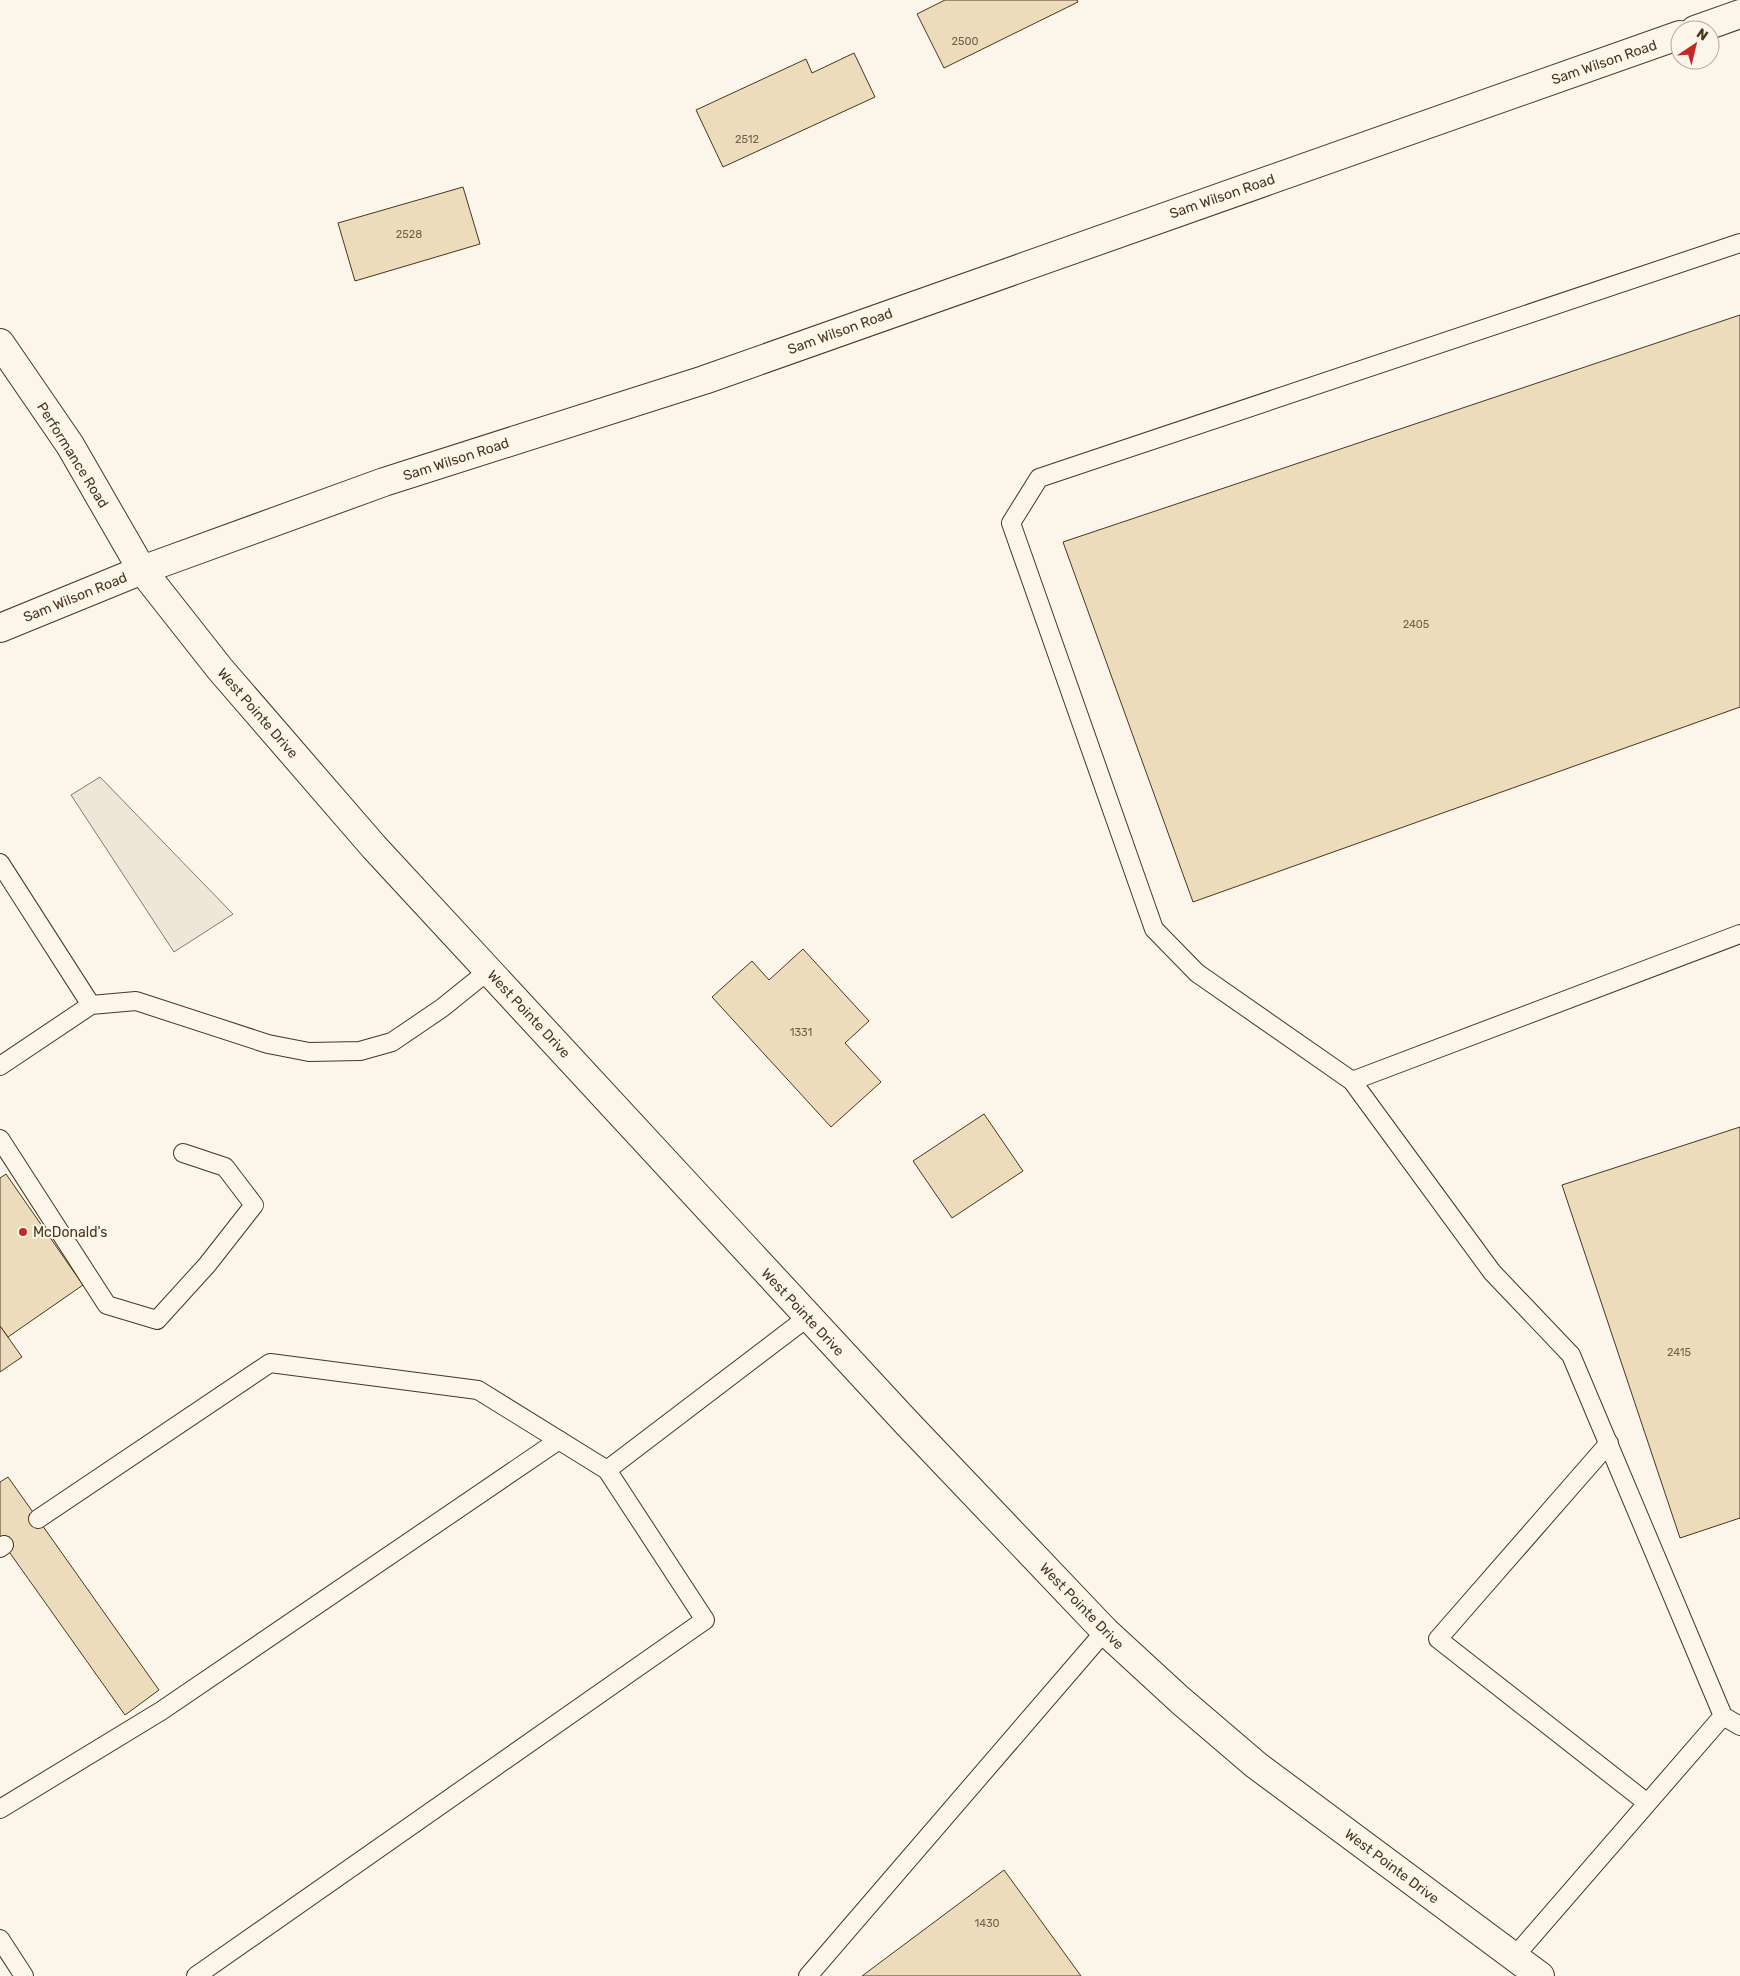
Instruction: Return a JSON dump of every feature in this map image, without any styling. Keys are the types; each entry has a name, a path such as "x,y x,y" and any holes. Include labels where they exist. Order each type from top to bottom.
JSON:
{"street":[{"path":"1720,21 1740,14"},
{"name":"Sam Wilson Road","path":"0,628 142,570 384,482 713,377 1670,39"},
{"name":"Performance Road","path":"0,344 70,445 142,570"},
{"name":"West Pointe Drive","path":"142,570 226,677 374,847 808,1316 1105,1631 1180,1700 1256,1765 1540,1976"}],"lane":[{"path":"1740,243 1038,478 1011,523 1154,929 1197,973 1352,1081 1492,1272 1571,1355 1722,1716 1740,1726"},
{"path":"0,863 91,1005"},
{"path":"1352,1081 1740,934"},
{"path":"0,1066 91,1005 136,1001 268,1044 309,1052 352,1052 392,1042 442,1008 488,970"},
{"path":"0,1140 107,1306 157,1320 207,1265 254,1204 225,1167 183,1153"},
{"path":"607,1470 808,1316"},
{"path":"38,1519 270,1363 478,1390 607,1470 705,1620 196,1976"},
{"path":"0,1809 160,1711 559,1440"},
{"path":"1609,1443 1438,1638 1646,1802"},
{"path":"808,1976 1105,1631"},
{"path":"1514,1957 1722,1716"},
{"path":"0,1939 24,1976"}],"shaded area":[{"path":"100,777 233,914 174,952 71,795"}],"building":[{"path":"945,0 1077,0 1078,2 944,68 917,14"},
{"path":"854,53 875,97 723,167 696,110 806,59 812,73"},
{"path":"463,187 480,244 355,281 338,223"},
{"path":"1740,315 1740,707 1193,902 1063,542"},
{"path":"803,949 869,1021 845,1043 881,1082 831,1127 712,997 752,961 769,980"},
{"path":"984,1114 1023,1171 952,1218 913,1161"},
{"path":"1740,1127 1740,1518 1680,1538 1562,1185"},
{"name":"McDonald's","path":"6,1174 83,1285 8,1337 0,1326 0,1178"},
{"path":"0,1326 22,1357 0,1372"},
{"path":"8,1477 159,1690 125,1715 0,1539 0,1482"},
{"path":"1004,1870 1081,1976 862,1976"}],"place":[{"name":"McDonald's","path":"23,1232"}]}
